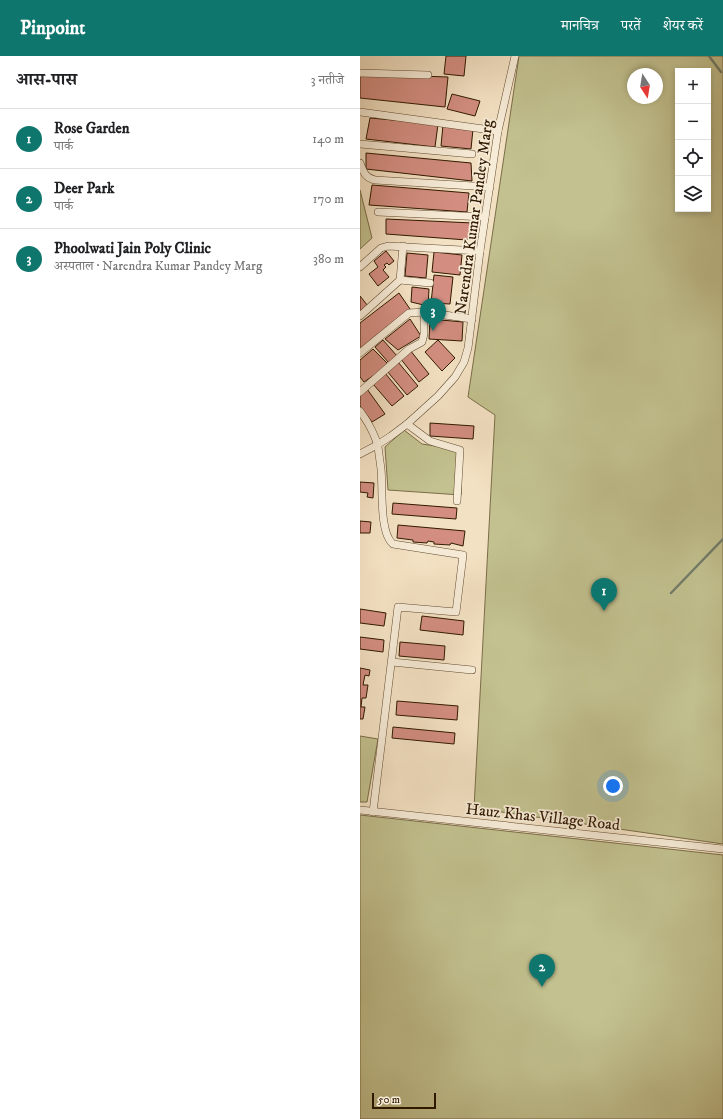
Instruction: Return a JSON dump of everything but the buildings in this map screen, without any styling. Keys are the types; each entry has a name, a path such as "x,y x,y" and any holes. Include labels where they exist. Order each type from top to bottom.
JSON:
{"street":[{"name":"Narendra Kumar Pandey Marg","path":"360,454 377,445 407,424 438,396 455,377 464,362 468,348 480,251 498,131 515,56"},
{"path":"360,73 428,75"},
{"path":"360,112 498,131"},
{"path":"360,144 472,154"},
{"path":"360,163 366,175 370,179 375,180 490,187"},
{"path":"378,212 485,218"},
{"path":"360,268 381,248 388,246 480,251"},
{"path":"360,316 400,280 403,246"},
{"path":"400,280 430,283"},
{"path":"360,353 405,315 413,312 424,312 472,319"},
{"path":"360,392 409,349 422,342 424,334 424,312"},
{"path":"360,411 370,426 377,445 381,469 384,521 389,540 394,544 463,555 456,612 398,607 373,812"},
{"path":"407,424 430,441 460,450 458,501"},
{"path":"392,662 472,670"},
{"name":"Hauz Khas Village Road","path":"360,810 723,849"}],"shaded area":[{"path":"519,56 723,56 723,844 474,808 495,415 468,397"},
{"path":"360,190 372,238 360,249"},
{"path":"404,430 422,444 462,450 461,495 388,490 385,447"},
{"path":"360,736 378,739 367,802 360,802"},
{"path":"360,815 723,855 723,1119 360,1119"}],"waterway":[{"path":"709,56 721,72"},
{"path":"671,593 723,539"}],"place":[{"name":"Phoolwati Jain Poly Clinic","path":"433,331"},
{"name":"Rose Garden","path":"604,611"},
{"name":"Deer Park","path":"542,987"}]}
